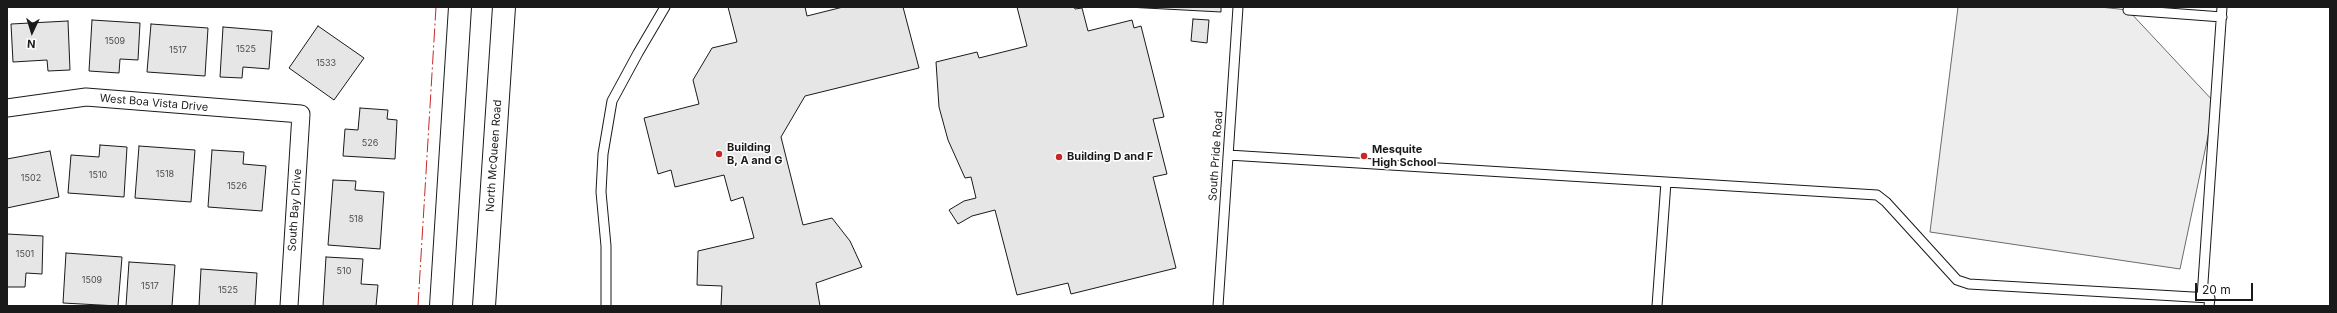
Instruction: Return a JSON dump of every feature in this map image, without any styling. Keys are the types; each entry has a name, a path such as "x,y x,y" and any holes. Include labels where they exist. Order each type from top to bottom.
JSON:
{"main road":[{"path":"441,306 460,7"},
{"name":"North McQueen Road","path":"484,306 504,7"}],"street":[{"name":"West Boa Vista Drive","path":"7,108 86,97 301,114"},
{"name":"South Bay Drive","path":"289,306 301,114"}],"lane":[{"path":"606,306 606,246 601,192 603,154 612,101 665,7"},
{"name":"South Pride Road","path":"1218,306 1238,7"},
{"path":"2202,297 2222,7"},
{"path":"2128,10 2222,17"},
{"path":"1228,155 1878,195 1957,280 1969,284 2202,297 2210,298 2209,306"},
{"path":"1657,306 1666,182"}],"shaded area":[{"path":"1958,7 2100,7 2128,10 2215,103 2180,269 1930,232"}],"building":[{"name":"Building B, A and G","path":"728,7 805,7 807,16 843,7 903,7 919,68 805,96 781,137 803,225 832,218 850,241 862,267 816,283 820,306 721,306 722,286 697,285 698,251 754,238 743,197 731,201 724,175 675,187 671,170 658,174 644,118 699,104 693,80 712,48 737,42"},
{"name":"Building D and F","path":"1017,7 1082,8 1088,31 1132,20 1134,28 1141,26 1164,117 1153,119 1167,174 1153,177 1176,268 1071,294 1068,283 1017,295 995,210 972,216 958,224 949,210 964,201 976,198 971,177 965,178 948,140 939,107 936,62 977,52 979,58 1027,46"},
{"path":"1127,7 1221,7 1221,12"},
{"path":"1193,19 1209,20 1207,43 1191,41"},
{"path":"92,20 140,23 138,60 120,59 119,73 89,71"},
{"path":"68,21 70,70 48,71 47,60 13,62 11,24"},
{"path":"151,24 208,28 205,76 147,72"},
{"path":"318,26 364,58 334,100 289,68"},
{"path":"223,27 272,31 269,69 243,67 242,78 220,77"},
{"path":"360,108 388,110 387,119 397,120 395,159 343,156 345,129 358,130"},
{"path":"100,145 127,147 124,197 68,193 71,155 99,157"},
{"path":"139,146 195,150 191,202 135,198"},
{"path":"212,150 244,152 243,164 266,166 262,211 208,207"},
{"path":"50,151 59,197 7,208 7,159"},
{"path":"333,180 356,181 355,190 384,192 380,249 328,245"},
{"path":"7,234 43,236 42,274 26,273 25,287 7,287"},
{"path":"66,253 122,257 118,306 63,303"},
{"path":"326,257 363,259 361,284 378,285 376,306 323,306"},
{"path":"129,262 175,265 172,306 126,306"},
{"path":"201,269 257,273 255,306 199,306"}],"power":[{"path":"418,306 436,7"}],"place":[{"name":"Building B, A and G","path":"719,154"},
{"name":"Mesquite High School","path":"1364,156"},
{"name":"Building D and F","path":"1059,157"}]}
